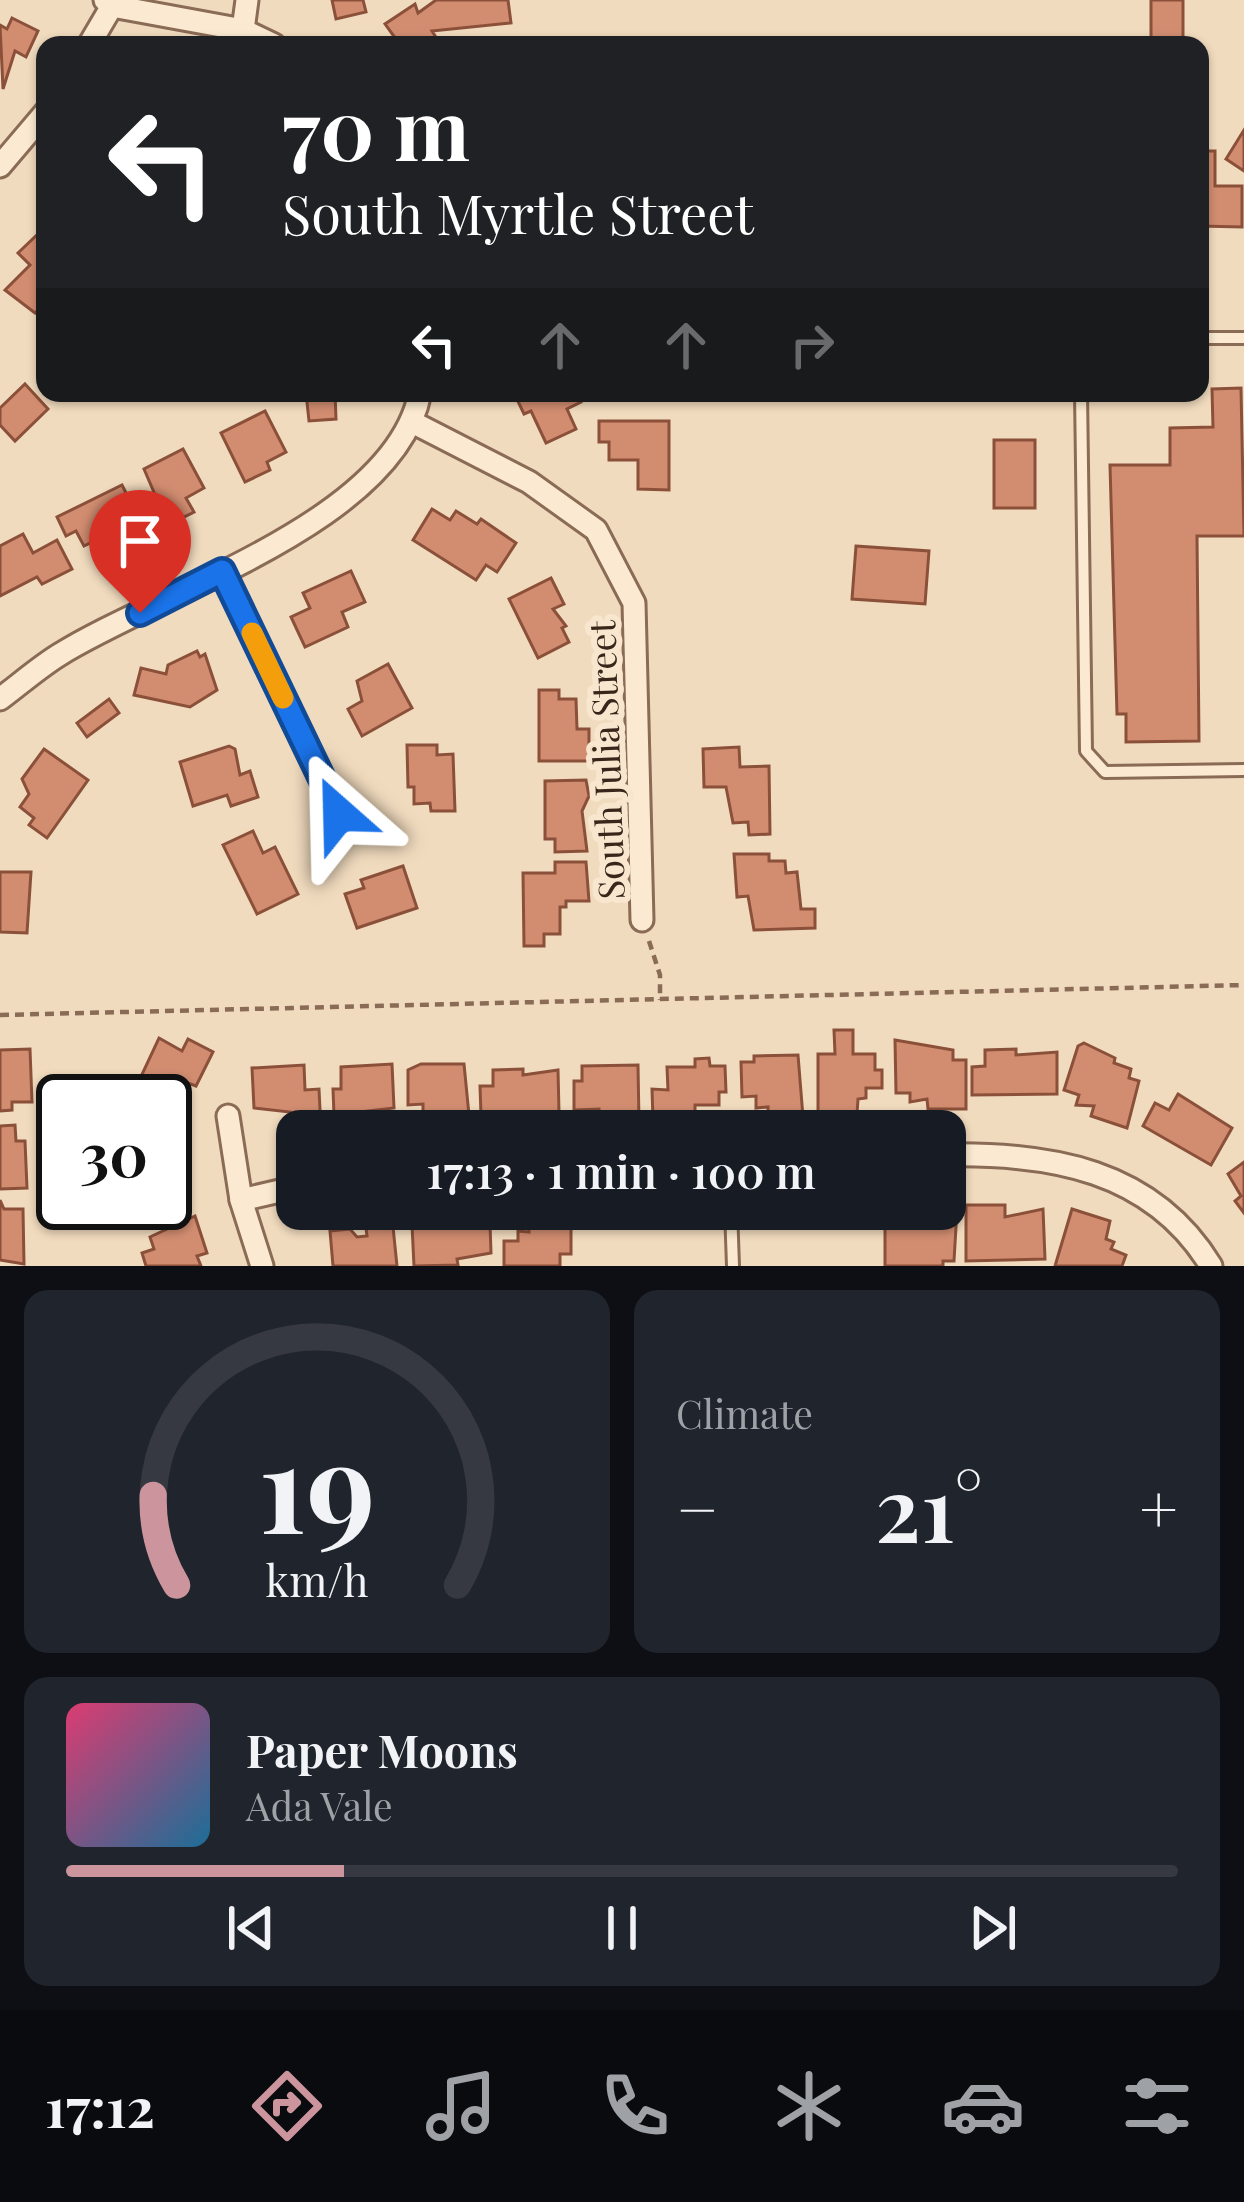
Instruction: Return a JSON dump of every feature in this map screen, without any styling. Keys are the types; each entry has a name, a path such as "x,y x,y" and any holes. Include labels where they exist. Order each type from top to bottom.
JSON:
{"street":[{"path":"243,30 247,0"},
{"path":"93,36 109,3 255,36"},
{"path":"0,166 36,124"},
{"path":"0,699 58,655 287,539 350,496 414,423 418,402"},
{"name":"South Julia Street","path":"414,423 530,482 596,530 634,603 642,920"},
{"path":"222,571 339,814"},
{"path":"228,1116 241,1200 262,1266"},
{"path":"966,1156 1061,1160 1120,1180 1164,1210 1211,1266"},
{"path":"241,1200 276,1192"}],"lane":[{"path":"1209,338 1244,338"},
{"path":"1082,402 1086,751 1105,772 1244,770"},
{"path":"732,1230 734,1266"}],"path":[{"path":"642,920 660,975 660,1000"},
{"path":"0,1015 1244,985"}],"building":[{"path":"332,0 363,0 366,12 336,19"},
{"path":"436,0 508,0 511,23 432,31 435,36 394,36 385,24 415,4 418,13"},
{"path":"1151,0 1183,0 1183,36 1151,36"},
{"path":"12,18 38,31 26,57 15,51 3,89 0,25 7,29"},
{"path":"1244,130 1244,171 1226,159"},
{"path":"1209,151 1215,151 1215,186 1242,186 1242,227 1209,226"},
{"path":"36,236 35,313 5,290 30,265 18,253"},
{"path":"25,384 36,402 48,409 15,441 0,425 0,408"},
{"path":"1241,388 1244,536 1197,536 1199,741 1126,742 1126,714 1117,714 1110,465 1170,465 1170,428 1213,427 1212,389"},
{"path":"307,402 335,402 336,419 309,421"},
{"path":"518,402 581,402 567,409 576,429 546,443 531,411 524,414"},
{"path":"265,411 286,452 267,462 270,470 245,482 221,433"},
{"path":"599,421 669,421 669,490 638,489 638,460 609,460 609,442 599,442"},
{"path":"994,440 1035,440 1035,508 994,508"},
{"path":"183,449 204,488 186,498 194,512 168,525 144,469"},
{"path":"122,485 145,530 118,543 112,532 84,546 76,531 66,536 57,517"},
{"path":"432,509 450,520 456,511 477,524 481,519 516,543 497,572 486,565 476,580 413,540"},
{"path":"23,534 33,553 57,540 72,569 42,584 37,577 0,596 0,546"},
{"path":"856,546 929,551 925,604 852,599"},
{"path":"351,571 365,602 342,612 348,627 305,647 291,617 310,608 303,593"},
{"path":"551,578 564,604 553,609 566,626 562,628 569,642 538,658 509,599"},
{"path":"197,651 200,657 205,654 217,690 190,707 134,695 141,668 166,674 168,665"},
{"path":"388,664 412,708 362,736 348,709 362,701 357,681"},
{"path":"539,690 559,690 559,699 576,699 577,729 589,729 589,761 539,761"},
{"path":"109,699 119,713 87,737 77,723"},
{"path":"407,745 437,745 437,755 453,754 455,811 431,811 430,803 414,804 414,787 408,787"},
{"path":"229,746 235,749 240,775 250,771 258,797 231,806 227,795 193,806 180,762"},
{"path":"739,747 740,767 769,766 770,834 749,835 748,822 733,823 726,787 704,787 703,749"},
{"path":"44,749 88,780 47,838 29,825 34,818 20,807 29,794 22,779"},
{"path":"586,780 589,796 582,811 587,851 555,852 555,839 545,839 545,781"},
{"path":"253,831 263,853 275,847 298,894 257,914 223,845"},
{"path":"734,854 769,854 769,861 785,861 786,873 797,872 801,909 815,909 815,928 754,930 748,896 737,897"},
{"path":"555,862 586,862 589,901 566,901 566,907 560,907 560,934 544,934 544,946 524,946 523,873 555,873"},
{"path":"403,866 417,908 357,928 345,894 364,888 361,880"},
{"path":"0,872 31,872 27,933 0,932"},
{"path":"834,1030 853,1030 853,1054 875,1054 875,1070 882,1070 882,1088 866,1088 866,1098 858,1099 857,1110 818,1110 818,1054 835,1054"},
{"path":"159,1038 182,1051 188,1039 213,1052 196,1086 192,1074 142,1074"},
{"path":"895,1040 953,1050 953,1060 966,1060 966,1109 928,1109 927,1099 910,1102 910,1093 896,1093"},
{"path":"1084,1043 1131,1069 1129,1078 1139,1081 1127,1128 1091,1116 1094,1106 1076,1105 1079,1095 1064,1090 1078,1046"},
{"path":"30,1049 32,1102 12,1102 12,1110 0,1111 0,1050"},
{"path":"1016,1049 1016,1055 1057,1052 1057,1094 972,1095 972,1067 985,1066 985,1050"},
{"path":"798,1055 802,1110 756,1108 756,1096 742,1097 741,1062 754,1062 754,1056"},
{"path":"709,1058 710,1066 725,1066 726,1092 719,1092 719,1105 653,1110 652,1089 668,1090 667,1067 695,1067 695,1059"},
{"path":"392,1064 394,1108 334,1110 333,1089 341,1089 341,1067"},
{"path":"421,1064 464,1064 469,1110 423,1110 423,1104 408,1105 408,1070"},
{"path":"304,1065 305,1090 319,1089 320,1110 254,1108 252,1068"},
{"path":"638,1065 639,1110 574,1110 574,1081 582,1081 582,1066"},
{"path":"523,1069 523,1075 558,1070 559,1110 481,1110 480,1086 493,1086 493,1070"},
{"path":"1178,1094 1232,1128 1211,1165 1143,1126 1155,1103 1169,1110"},
{"path":"15,1125 16,1141 25,1141 27,1188 0,1189 0,1126"},
{"path":"1244,1162 1244,1213 1235,1201 1241,1196 1228,1174"},
{"path":"0,1200 4,1209 23,1209 24,1264 0,1260"},
{"path":"966,1205 1005,1205 1005,1217 1043,1209 1045,1259 966,1261"},
{"path":"1072,1209 1110,1221 1106,1239 1114,1242 1111,1249 1126,1255 1122,1266 1055,1266"},
{"path":"192,1217 207,1253 197,1256 201,1266 146,1266 142,1253 154,1249 150,1237 165,1230 192,1230"},
{"path":"351,1230 357,1237 367,1236 366,1230 393,1230 397,1266 333,1266 330,1231"},
{"path":"412,1230 490,1230 491,1253 457,1259 458,1265 414,1266"},
{"path":"571,1230 571,1254 560,1254 560,1266 504,1266 504,1241 518,1241 518,1231"},
{"path":"885,1230 956,1230 954,1261 943,1261 943,1266 885,1266"}],"slow traffic":[{"path":"252,633 283,698"}],"route":[{"path":"140,613 222,571 339,814"}]}
